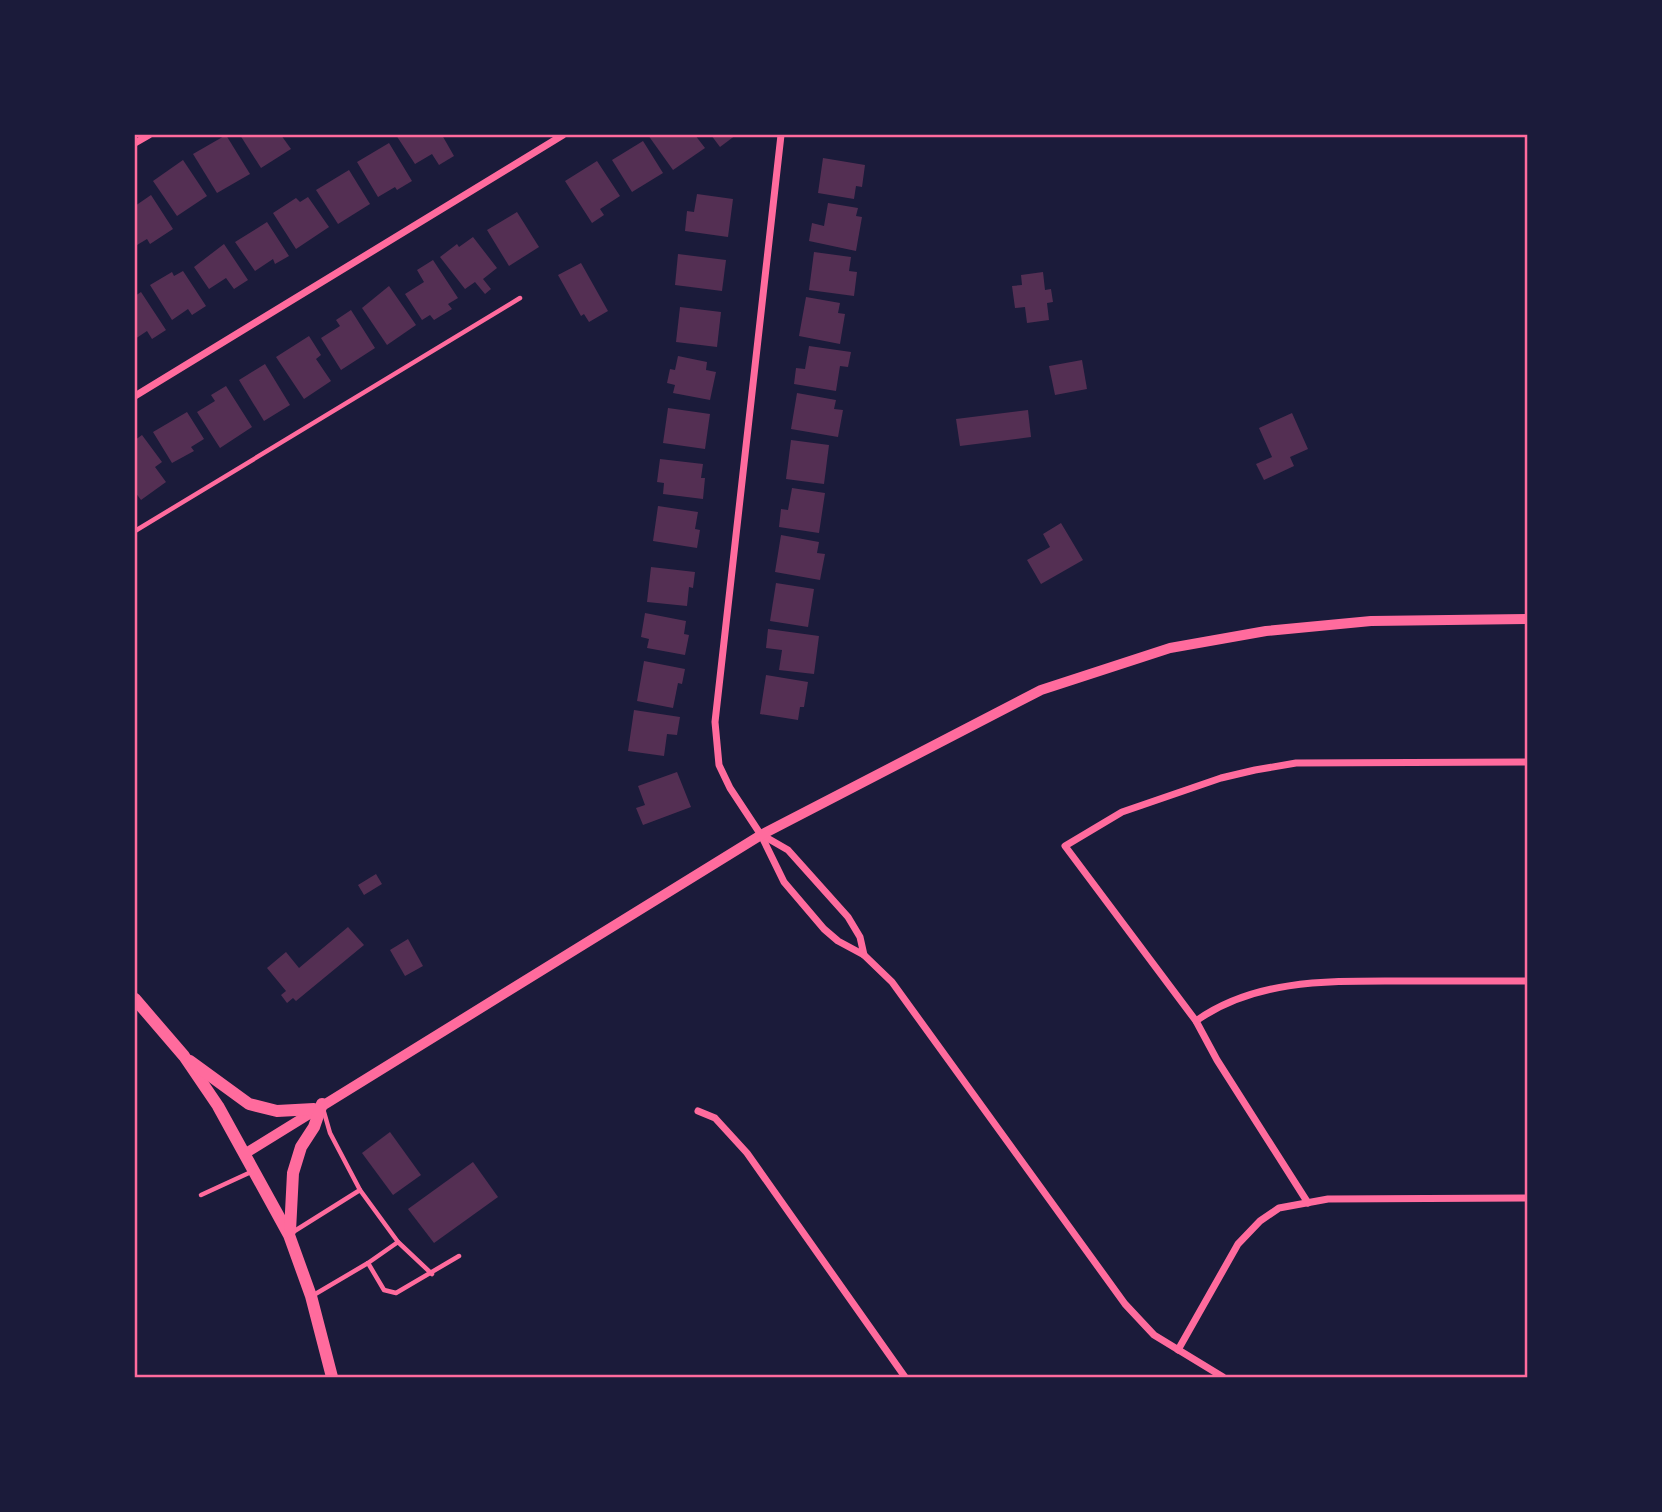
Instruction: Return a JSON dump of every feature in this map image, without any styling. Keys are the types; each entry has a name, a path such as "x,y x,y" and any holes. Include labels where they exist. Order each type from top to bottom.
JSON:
{"main road":[{"path":"135,999 184,1056 246,1153 289,1235 311,1296 332,1377"},
{"path":"184,1056 248,1104 277,1111 318,1107 314,1126 301,1147 293,1173 289,1235"}],"street":[{"path":"135,144 149,135"},
{"path":"135,396 563,135"},
{"path":"781,135 715,722 719,765 730,788 761,835 774,864 797,899 838,941 864,955 892,982 1125,1304 1154,1335 1223,1377"},
{"path":"246,1153 761,835 1041,690 1170,648 1266,631 1371,621 1527,619"},
{"path":"1308,1203 1217,1060 1196,1021 1065,846 1122,812 1221,778 1255,770 1296,763 1527,762"},
{"path":"761,835 788,850 848,917 860,937 864,955"},
{"path":"1196,1021 1238,999 1314,981 1527,981"},
{"path":"698,1111 715,1118 747,1153 905,1377"},
{"path":"1178,1350 1238,1244 1260,1221 1279,1208 1328,1199 1527,1198"}],"lane":[{"path":"135,531 520,298"},
{"path":"318,1107 360,1191 398,1242 432,1274"},
{"path":"201,1195 255,1170"},
{"path":"289,1235 360,1191"},
{"path":"311,1296 398,1242"},
{"path":"368,1263 384,1290 396,1293 459,1256"}],"building":[{"path":"226,135 250,174 217,193 193,154"},
{"path":"240,135 281,135 291,149 261,168"},
{"path":"396,135 442,135 454,156 439,165 432,154 415,164"},
{"path":"648,135 695,135 705,148 673,170"},
{"path":"711,135 736,135 720,147"},
{"path":"643,141 663,173 632,192 612,160"},
{"path":"389,143 412,181 378,197 357,162"},
{"path":"823,158 865,165 862,187 856,186 854,199 818,193"},
{"path":"183,160 207,196 177,216 153,181"},
{"path":"597,161 620,196 600,209 604,215 592,223 565,181"},
{"path":"349,170 370,204 338,224 316,190"},
{"path":"697,194 733,199 728,237 685,231 687,211 694,212"},
{"path":"151,195 173,229 150,244 147,239 137,245 135,206"},
{"path":"308,197 329,227 296,249 273,213 296,198 300,202"},
{"path":"828,203 858,208 856,216 862,217 856,251 809,241 812,223 824,226"},
{"path":"517,212 539,247 509,266 487,230"},
{"path":"267,222 289,256 275,264 273,259 255,271 235,242"},
{"path":"473,237 497,268 483,279 491,289 485,294 475,282 465,289 440,257 457,244 459,247"},
{"path":"224,244 248,280 234,289 226,278 209,289 194,267"},
{"path":"814,252 851,257 849,271 857,272 854,296 809,290"},
{"path":"678,254 726,260 722,291 675,285"},
{"path":"433,260 458,298 448,304 452,309 434,320 430,315 422,320 405,294 424,282 417,270"},
{"path":"581,263 608,311 589,322 584,314 581,316 558,275"},
{"path":"183,271 206,306 192,315 188,309 172,320 150,285 172,272 174,276"},
{"path":"1043,272 1045,290 1051,289 1053,302 1047,303 1049,320 1027,323 1025,307 1015,308 1012,286 1022,285 1021,275"},
{"path":"389,286 416,325 387,345 362,308"},
{"path":"141,292 166,330 152,339 147,331 135,339 135,296"},
{"path":"806,297 840,303 838,313 845,314 840,344 799,336"},
{"path":"680,307 721,312 717,347 676,342"},
{"path":"351,310 375,348 341,370 321,338 340,326 336,320"},
{"path":"309,336 321,355 316,359 331,381 304,399 276,357"},
{"path":"809,346 851,352 848,367 840,366 836,391 794,384 796,368 805,369"},
{"path":"678,356 707,362 706,370 716,372 710,400 673,393 675,385 667,383 670,369 675,370"},
{"path":"1082,360 1087,389 1055,395 1049,366"},
{"path":"265,364 290,405 264,421 239,380"},
{"path":"226,386 252,427 220,448 197,412 215,401 211,395"},
{"path":"797,393 836,400 834,409 843,410 838,437 791,429"},
{"path":"668,408 710,414 705,449 663,443"},
{"path":"1028,410 1031,437 960,446 956,419"},
{"path":"187,412 204,439 191,447 194,451 172,463 153,432"},
{"path":"1292,413 1308,449 1290,457 1294,466 1264,480 1256,464 1272,457 1259,428"},
{"path":"142,435 162,462 155,467 166,482 141,500 135,492 135,440"},
{"path":"791,440 829,445 824,484 786,479"},
{"path":"660,459 703,464 703,499 663,494 664,483 657,482"},
{"path":"792,488 825,493 819,533 779,527 781,509 788,510"},
{"path":"658,506 698,512 695,529 700,530 697,548 653,541"},
{"path":"1061,523 1083,560 1041,584 1027,560 1050,547 1043,534"},
{"path":"781,535 819,542 817,553 825,554 820,580 775,572"},
{"path":"651,567 695,572 693,588 689,587 687,606 647,602"},
{"path":"776,583 814,589 808,627 770,621"},
{"path":"645,613 686,621 684,634 689,635 685,655 647,648 649,639 641,637"},
{"path":"768,629 819,636 814,674 779,670 782,650 766,648"},
{"path":"644,661 685,669 682,684 678,683 673,708 637,701"},
{"path":"766,675 808,682 804,707 800,707 798,720 760,714"},
{"path":"634,710 680,717 677,735 667,734 664,756 628,751"},
{"path":"677,772 691,807 643,825 636,808 645,805 638,786"},
{"path":"376,874 382,884 364,895 358,885"},
{"path":"348,927 364,945 296,1001 293,998 287,1003 281,995 286,991 267,968 286,952 299,968"},
{"path":"408,939 423,966 405,976 390,950"},
{"path":"390,1132 421,1175 393,1195 362,1153"},
{"path":"473,1162 498,1197 434,1243 408,1209"}]}
